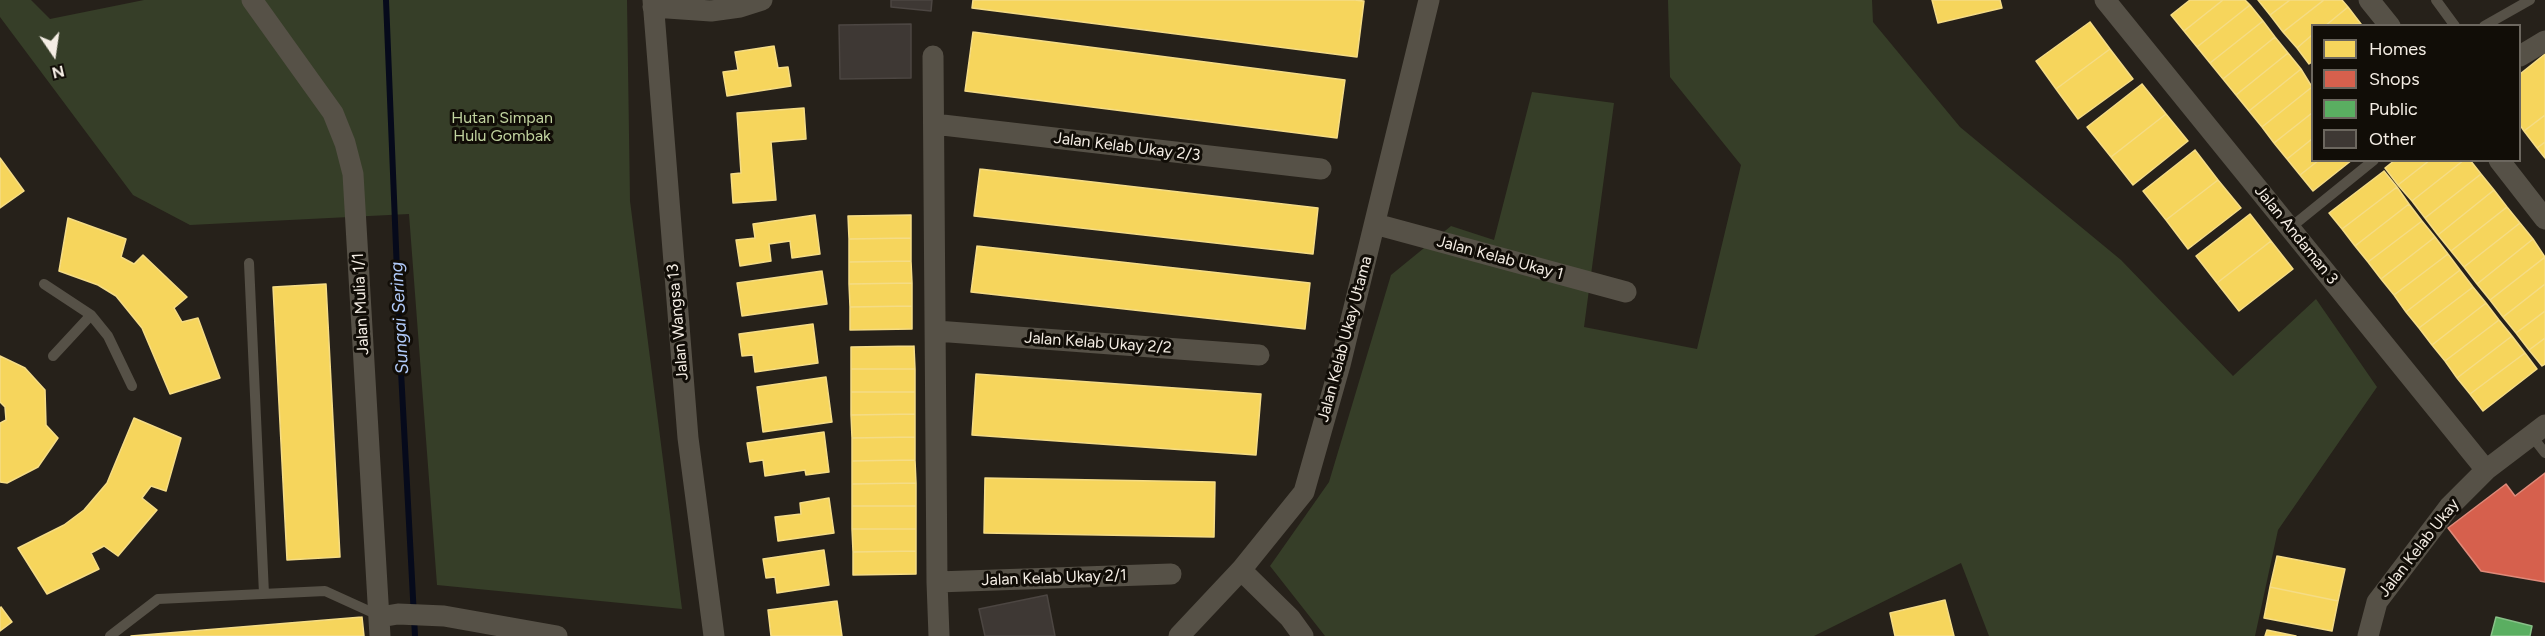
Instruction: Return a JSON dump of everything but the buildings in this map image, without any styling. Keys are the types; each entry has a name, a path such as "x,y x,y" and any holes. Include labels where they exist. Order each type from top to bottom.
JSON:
{"street":[{"name":"Jalan Mulia 1/1","path":"252,0 333,113 345,143 353,174 386,622"},
{"path":"653,3 711,10 740,7 762,0"},
{"name":"Jalan Kelab Ukay Utama","path":"1179,636 1241,570 1304,492 1340,365 1429,0"},
{"name":"Jalan Andaman 3","path":"2105,0 2486,470"},
{"path":"2369,0 2388,24"},
{"name":"Jalan Wangsa 13","path":"653,3 688,438 714,636"},
{"path":"2521,55 2545,41"},
{"path":"933,56 939,636"},
{"name":"Jalan Kelab Ukay 2/3","path":"934,124 1321,169"},
{"path":"2501,162 2545,219"},
{"name":"Jalan Kelab Ukay 1","path":"1375,224 1626,292"},
{"name":"Jalan Kelab Ukay 2/2","path":"936,331 1259,355"},
{"name":"Jalan Kelab Ukay","path":"2368,636 2377,602 2449,507 2486,470 2538,430"},
{"path":"1241,570 1290,618 1304,636"},
{"name":"Jalan Kelab Ukay 2/1","path":"937,582 1171,574"},
{"path":"386,622 444,616 557,636"}],"lane":[{"path":"2436,0 2454,24"},
{"path":"2488,24 2530,0"},
{"path":"2290,228 2372,162"},
{"path":"249,263 264,594"},
{"path":"44,285 91,315 108,336 132,386"},
{"path":"53,356 91,315"},
{"path":"2538,430 2545,453"},
{"path":"110,636 158,599 325,591 386,622"}],"green space":[{"name":"Hutan Simpan Hulu Gombak","path":"0,0 31,0 50,19 144,0 627,0 630,201 682,609 437,585 409,214 190,225 133,195 0,17"},
{"path":"1668,0 1872,0 1873,22 1960,127 2121,260 2233,376 2316,299 2377,387 2278,530 2255,636 1989,636 1961,563 1814,636 1325,636 1270,566 1329,482 1391,275 1451,226 1494,240 1532,92 1614,103 1584,327 1697,349 1741,165 1670,77"}],"waterway":[{"name":"Sungai Sering","path":"386,0 401,371 415,636"}]}
